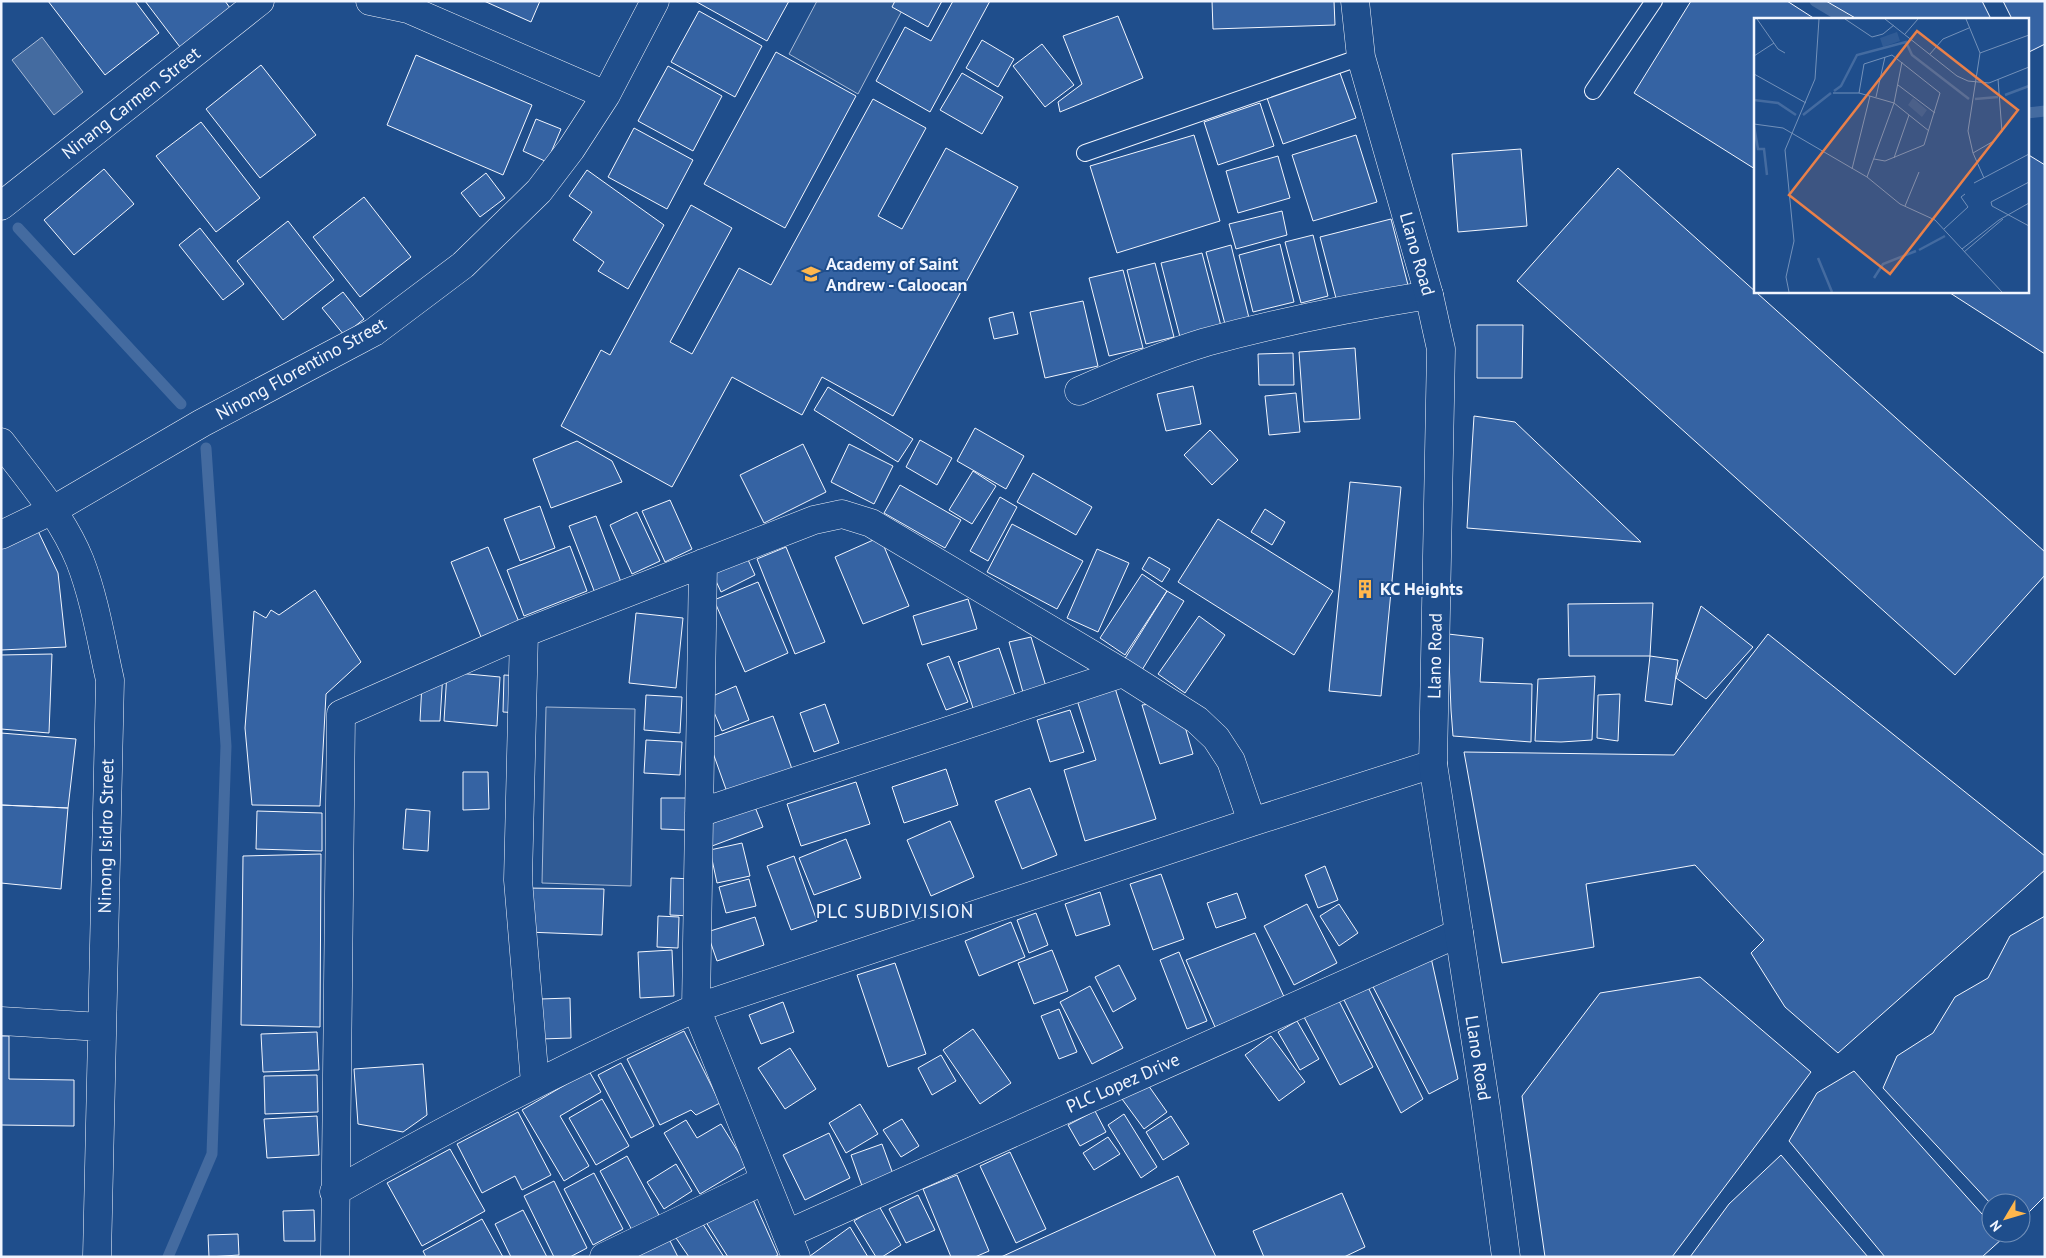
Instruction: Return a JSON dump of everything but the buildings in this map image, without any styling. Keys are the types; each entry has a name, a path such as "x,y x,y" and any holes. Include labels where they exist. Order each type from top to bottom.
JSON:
{"street":[{"name":"Ninang Carmen Street","path":"1,206 260,1"},
{"path":"370,1 408,9 606,95"},
{"name":"Ninong Florentino Street","path":"1,535 53,510 202,424 374,332 463,265 539,191 571,149 606,95 655,1"},
{"name":"Llano Road","path":"1355,1 1361,58 1429,295 1441,349 1433,764 1486,1108 1506,1257"},
{"path":"1079,391 1124,371 1205,343 1348,308 1429,295"},
{"name":"Ninong Isidro Street","path":"1,442 53,510 79,559 93,599 110,680 97,1257"},
{"path":"335,1257 334,1192 341,714 524,633 828,515 842,514 857,517 871,523 1123,673 1197,720 1216,738 1231,761 1252,822"},
{"path":"703,563 696,1008 792,1245"},
{"path":"524,633 518,880 535,1083"},
{"path":"699,814 1123,673"},
{"path":"334,1192 433,1136 535,1083 696,1008 1252,822 1433,764"},
{"name":"PLC Lopez Drive","path":"792,1245 1459,933"},
{"path":"1,1021 101,1027"},
{"path":"604,1257 765,1180"}],"lane":[{"path":"1593,92 1654,1"},
{"path":"1085,153 1361,58"}],"shaded area":[{"path":"817,1 907,1 858,94 789,54"},
{"path":"42,37 83,92 54,115 12,60"},
{"path":"546,707 635,709 631,886 542,883"}],"waterway":[{"path":"1815,1 1843,18"},
{"path":"2028,113 2045,111"},
{"path":"18,228 181,404"},
{"path":"168,1257 212,1154 226,746 206,448"}],"place":[{"name":"Academy of Saint Andrew - Caloocan","path":"811,274"},
{"name":"KC Heights","path":"1365,589"}],"district":[{"name":"PLC SUBDIVISION","path":"895,911"}]}
